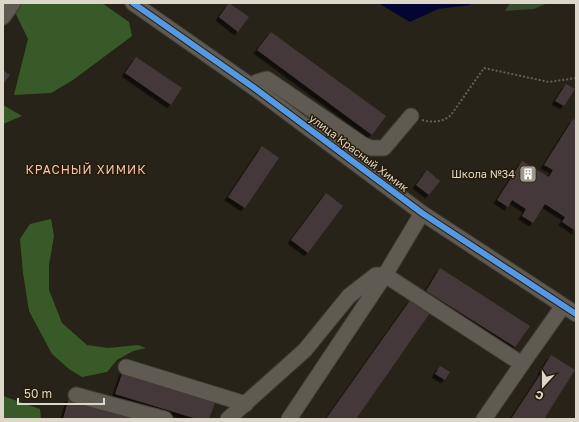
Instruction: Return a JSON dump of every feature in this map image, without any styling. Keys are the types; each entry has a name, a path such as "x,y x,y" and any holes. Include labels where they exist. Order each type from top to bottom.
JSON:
{"street":[{"path":"3,17 13,3"},
{"name":"улица Красный Химик","path":"133,3 253,87 422,213 570,310"},
{"path":"253,87 256,82 267,79 362,144 371,148 384,148 411,116"},
{"path":"289,419 385,275 422,213"},
{"path":"228,419 304,350 350,296 376,275 385,275 522,364"},
{"path":"484,419 522,364 570,310"},
{"path":"126,367 246,404"},
{"path":"76,395 165,419"}],"path":[{"path":"411,116 431,122 446,120 484,68 549,82 576,78"}],"green space":[{"path":"8,3 102,3 129,22 132,36 73,80 51,93 14,95 28,39 12,6"},
{"path":"510,3 548,3 534,9 505,11"},
{"path":"3,105 22,116 3,124"},
{"path":"51,219 54,236 49,265 49,290 62,323 87,345 108,348 138,345 146,348 133,351 117,360 107,372 82,377 69,369 52,354 29,311 23,273 20,239 30,224"},
{"path":"3,396 40,409 41,419 3,419"}],"shaded area":[{"path":"378,3 472,3 470,5 438,9 410,22"}],"building":[{"path":"229,3 249,17 238,32 219,17"},
{"path":"271,32 386,116 372,135 257,50"},
{"path":"136,57 182,88 171,105 125,73"},
{"path":"3,70 10,75 3,84"},
{"path":"566,84 575,89 564,106 555,101"},
{"name":"Школа №34","path":"573,119 576,121 576,231 562,222 565,217 545,204 533,223 522,216 526,209 512,200 508,207 497,200 522,161 549,177 553,170 544,165"},
{"path":"262,146 279,158 245,208 228,197"},
{"path":"427,170 440,181 429,195 416,185"},
{"path":"326,193 343,206 308,253 291,240"},
{"path":"440,268 530,326 515,347 426,291"},
{"path":"411,299 430,313 356,419 326,419"},
{"path":"551,355 575,370 544,419 511,419 542,372 541,371"},
{"path":"440,366 450,372 445,380 435,374"},
{"path":"123,371 216,400 209,419 197,419 115,394"},
{"path":"69,398 145,419 63,419"}],"cycle path":[{"path":"133,3 253,87 422,213 576,314"}],"place":[{"name":"Школа №34","path":"528,174"}],"district":[{"name":"КРАСНЫЙ ХИМИК","path":"86,170"}]}
